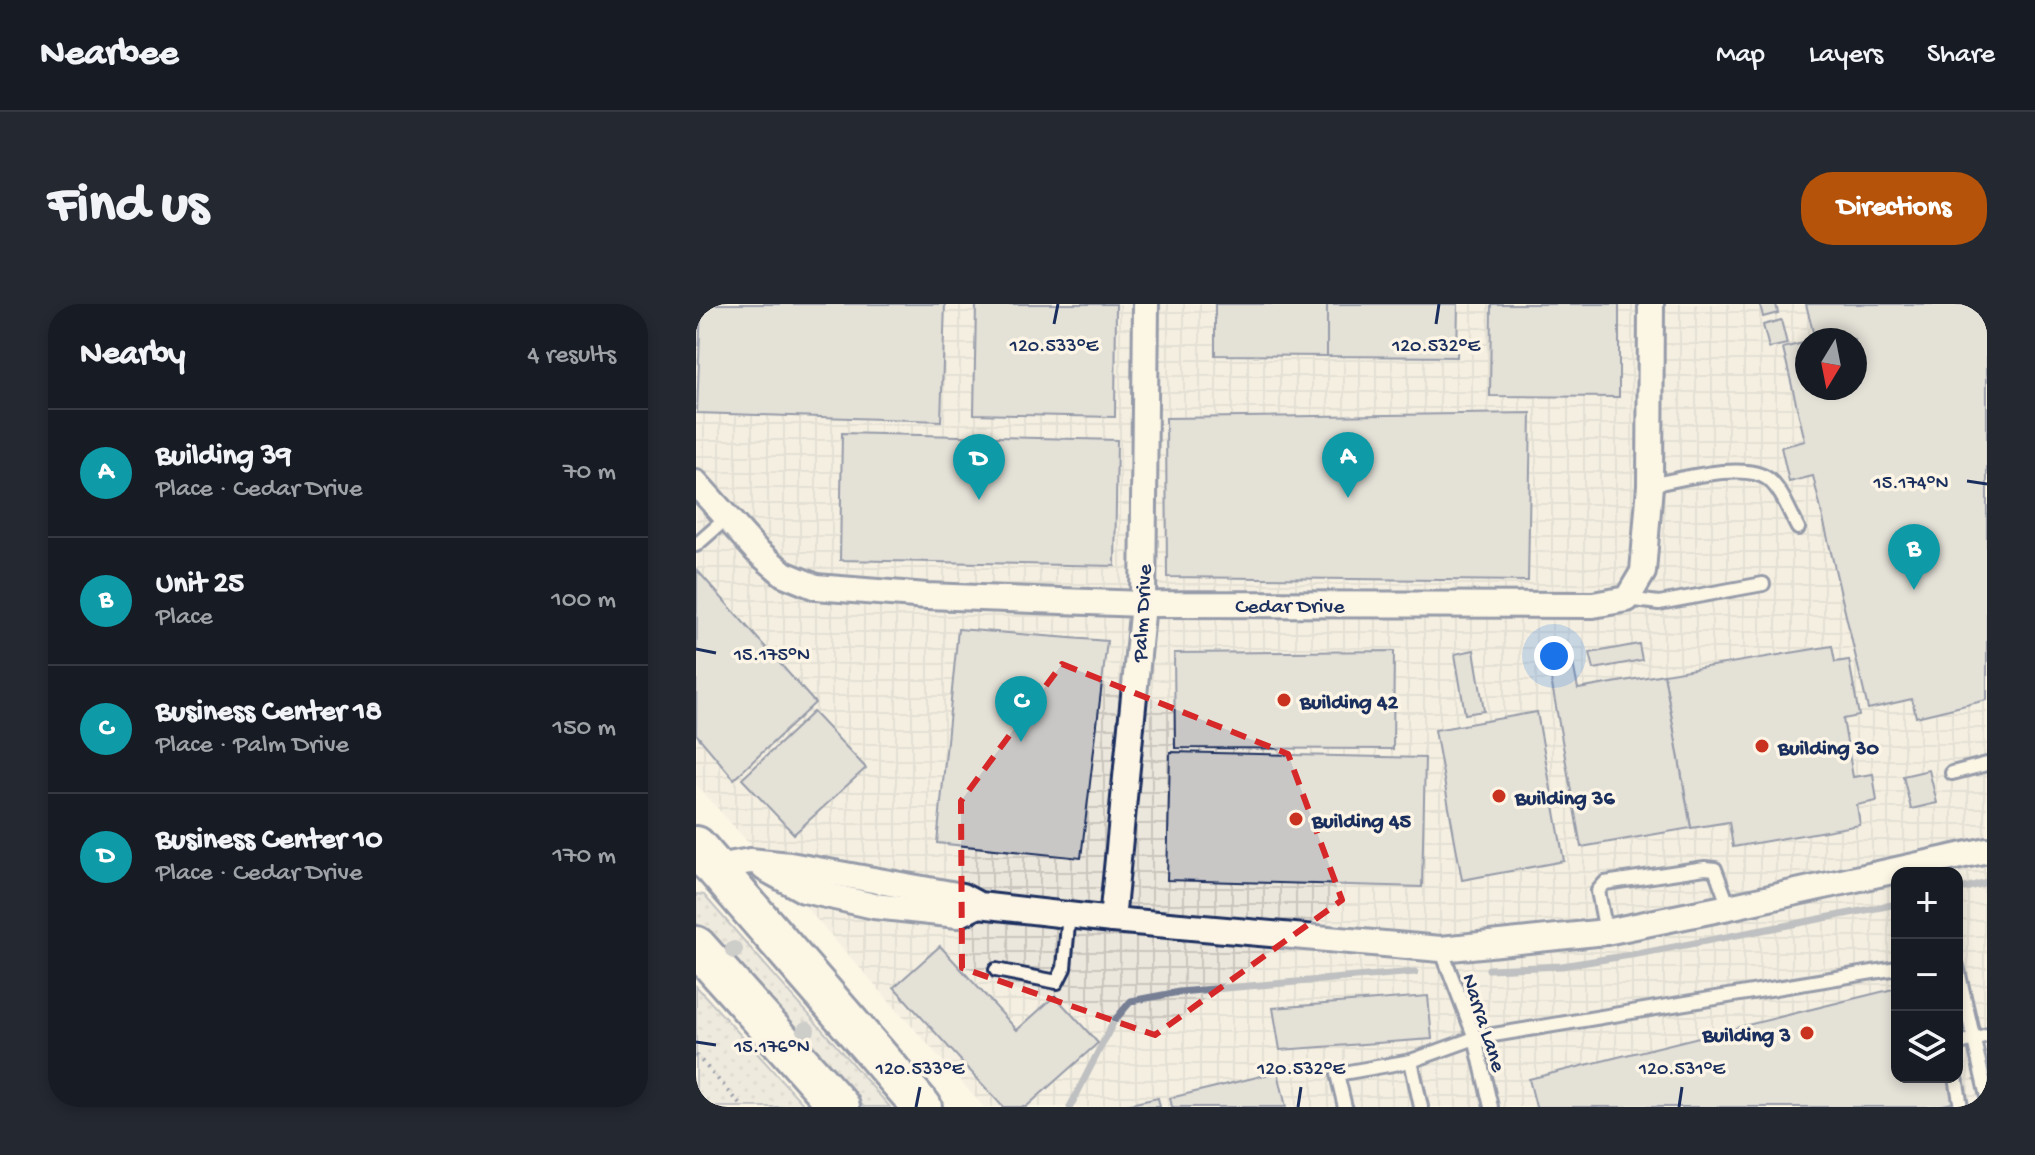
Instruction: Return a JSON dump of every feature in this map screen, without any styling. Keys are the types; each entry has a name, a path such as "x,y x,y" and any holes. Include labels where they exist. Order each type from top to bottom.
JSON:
{"main road":[{"path":"714,861 922,1107"},
{"path":"696,946 840,1107"}],"street":[{"name":"Palm Drive","path":"1112,920 1143,604 1146,304"},
{"path":"1627,599 1643,572 1650,485 1651,304"},
{"name":"Cedar Drive","path":"696,483 756,550 784,574 816,587 927,596 1143,604 1593,605 1627,599"},
{"path":"1938,867 1987,850"},
{"path":"714,861 804,890 874,906 958,915 979,905 1441,949 1606,932 1891,876"}],"lane":[{"path":"1650,485 1732,471 1756,472 1770,481 1798,528"},
{"path":"696,545 728,517"},
{"path":"1627,599 1659,603 1763,584"},
{"path":"1952,773 1987,764"},
{"path":"1606,932 1598,891 1605,883 1715,869 1729,907"},
{"path":"996,970 1057,982 1064,968 1069,914"},
{"name":"Narra Lane","path":"1441,949 1475,1038 1491,1107"},
{"path":"1345,1107 1337,1074 1411,1061 1475,1038 1891,969"},
{"path":"1963,994 1987,1097"},
{"path":"1963,1042 1987,1035"},
{"path":"1411,1061 1421,1107"},
{"path":"1957,1083 1961,1107"}],"path":[{"path":"696,1055 743,1107"}],"highlighted area":[{"path":"1062,664 1288,754 1342,900 1155,1035 962,968 961,801"}],"shaded area":[{"path":"696,304 1987,304 1987,1107 984,1107 696,784"},
{"path":"696,894 704,895 890,1107 864,1107 696,923"},
{"path":"696,986 806,1107 696,1107"}],"building":[{"path":"701,304 945,304 941,421 697,413"},
{"path":"976,304 1116,304 1115,417 974,414"},
{"path":"1215,304 1327,304 1327,356 1215,355"},
{"path":"1327,304 1458,304 1457,357 1327,356"},
{"path":"1491,304 1619,304 1619,397 1490,396"},
{"path":"1760,304 1776,304 1778,313 1763,317"},
{"path":"1806,304 1987,304 1987,700 1916,717 1912,699 1868,709 1813,476 1789,482 1781,447 1805,441 1795,400 1867,400 1867,328 1812,328"},
{"path":"1781,320 1787,344 1769,348 1763,325"},
{"path":"1795,345 1795,399 1783,348"},
{"path":"1531,413 1528,581 1167,577 1166,418"},
{"path":"842,433 1117,440 1115,566 840,560"},
{"path":"697,570 815,703 734,779 696,734"},
{"path":"958,629 1107,641 1081,858 937,843"},
{"path":"1639,644 1642,660 1594,669 1590,653"},
{"name":"Building 30","path":"1832,646 1835,662 1849,660 1859,716 1843,719 1853,777 1873,774 1877,801 1857,805 1860,825 1733,847 1729,822 1691,828 1664,674"},
{"path":"1474,650 1484,711 1465,714 1455,654"},
{"name":"Building 42","path":"1394,651 1393,749 1175,748 1174,653"},
{"path":"1572,658 1578,689 1664,674 1691,828 1581,847 1548,662"},
{"path":"813,712 866,768 794,834 742,779"},
{"name":"Building 36","path":"1537,712 1564,861 1462,880 1435,730"},
{"name":"Building 45","path":"1170,752 1425,758 1422,887 1167,880"},
{"path":"1929,770 1937,803 1911,809 1903,776"},
{"path":"940,946 1017,1030 1055,996 1098,1043 1026,1107 1003,1107 894,987"},
{"name":"Building 3","path":"1891,989 1891,1083 1956,1083 1960,1101 1935,1107 1536,1107 1529,1079"},
{"path":"1428,996 1432,1039 1280,1050 1273,1008"},
{"path":"1278,1072 1286,1107 1172,1107 1170,1098"},
{"path":"1158,1098 1160,1107 1116,1107"}],"waterway":[{"path":"1965,888 1987,882"},
{"path":"1489,969 1562,966 1891,905"},
{"path":"1070,1107 1114,1021 1131,1001 1179,992 1415,972"}],"place":[{"name":"Building 39","path":"1348,498"},
{"name":"Business Center 10","path":"979,500"},
{"name":"Unit 25","path":"1914,590"},
{"name":"Building 42","path":"1284,700"},
{"name":"Business Center 18","path":"1021,742"},
{"name":"Building 30","path":"1762,746"},
{"name":"Building 36","path":"1499,796"},
{"name":"Building 45","path":"1296,819"},
{"name":"Building 3","path":"1807,1033"}]}
